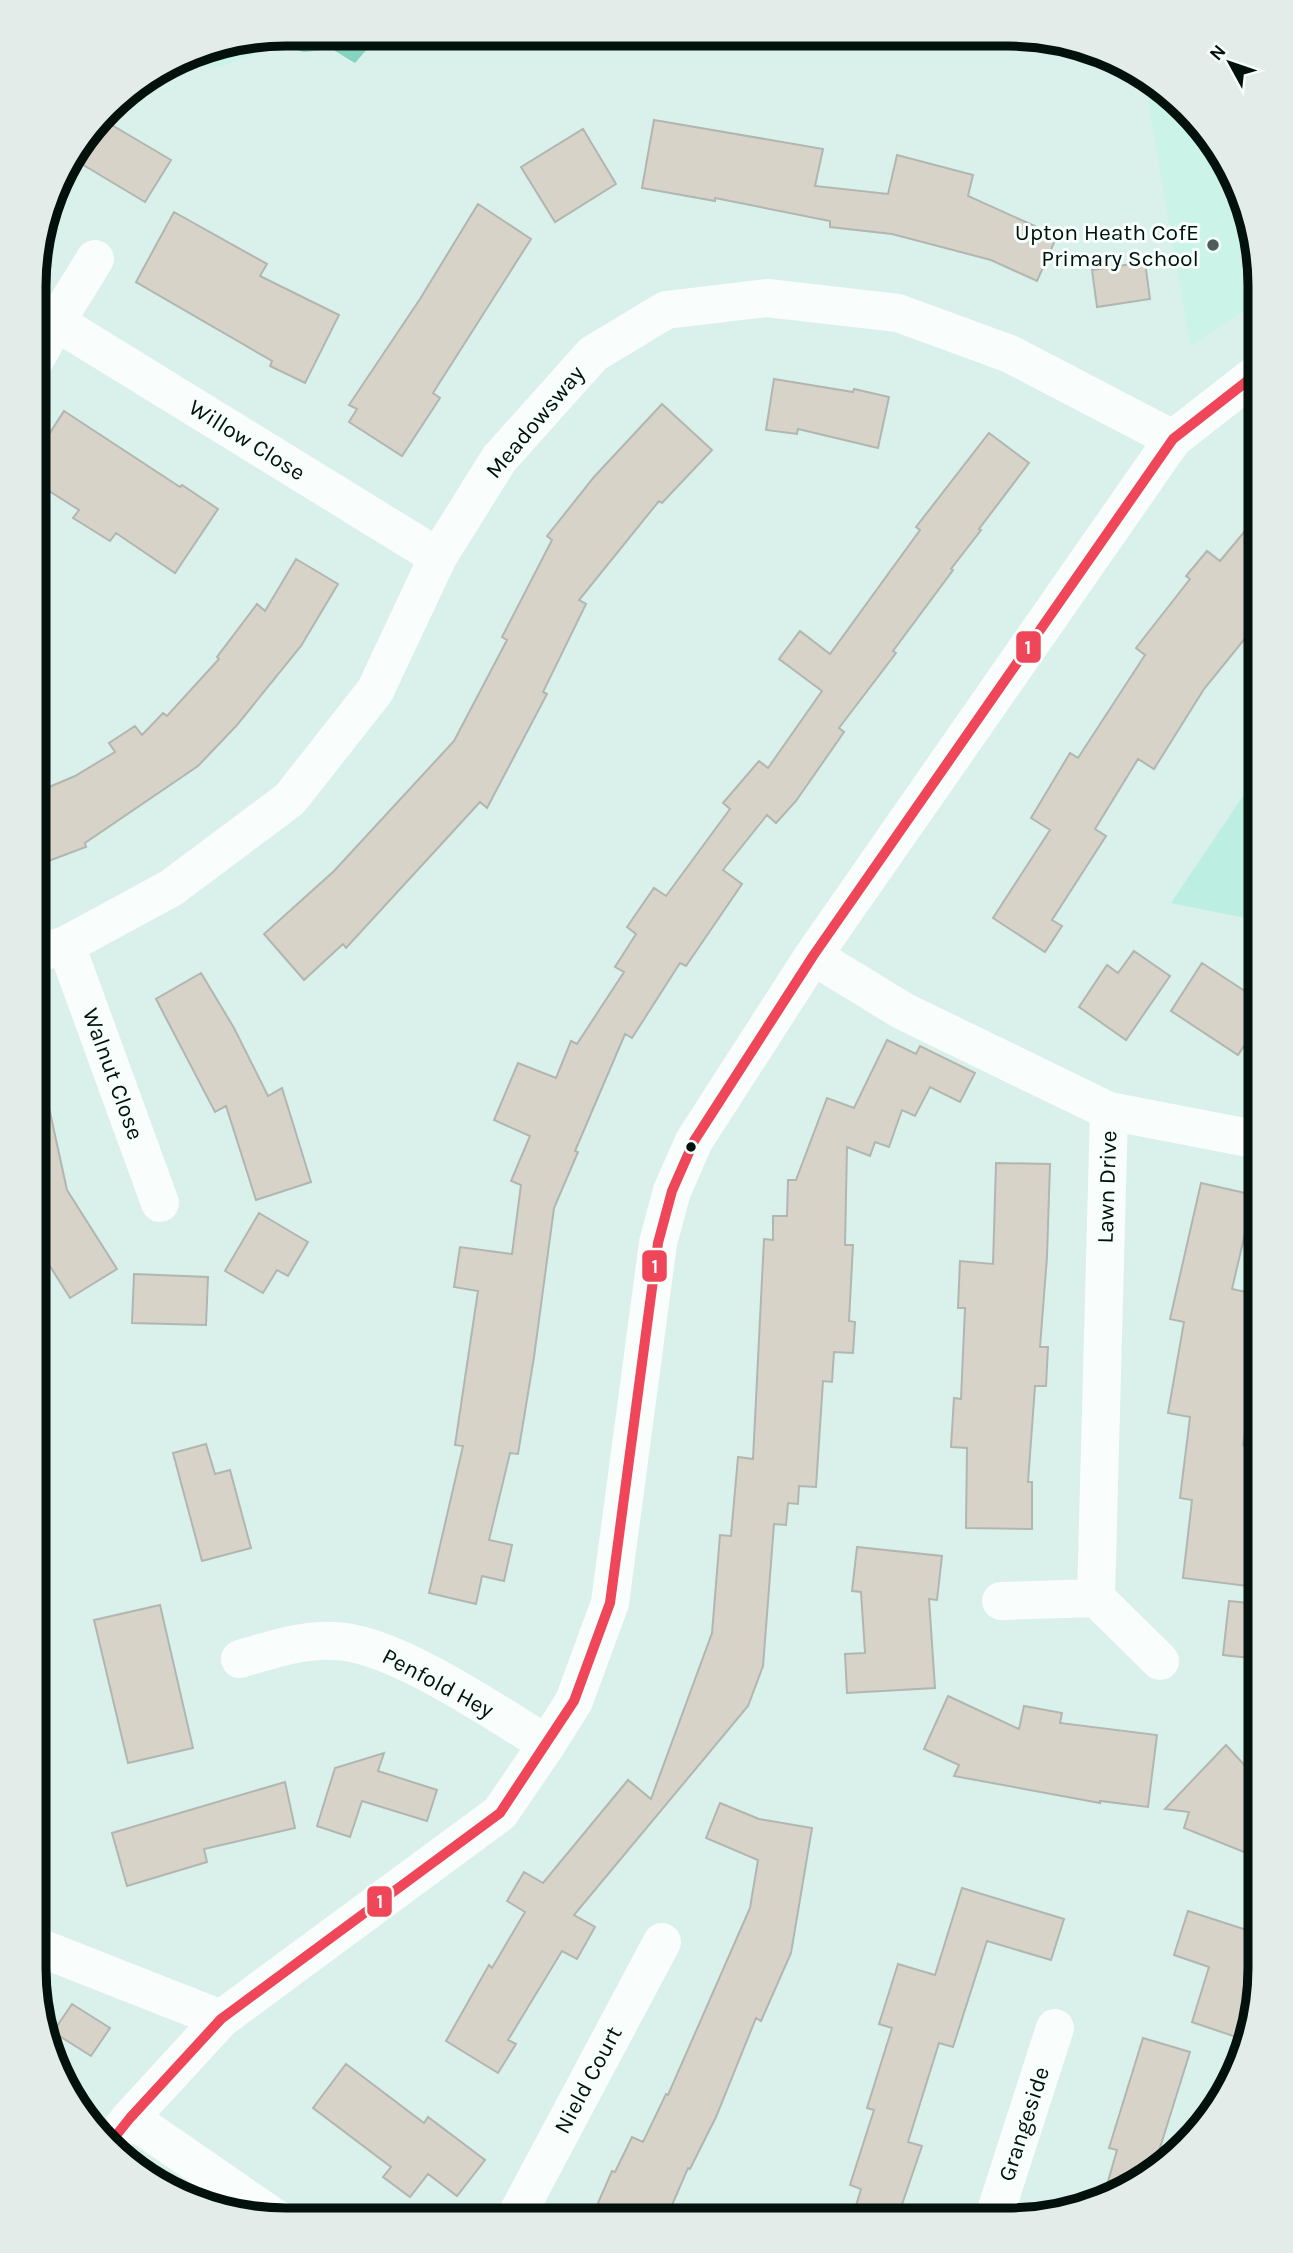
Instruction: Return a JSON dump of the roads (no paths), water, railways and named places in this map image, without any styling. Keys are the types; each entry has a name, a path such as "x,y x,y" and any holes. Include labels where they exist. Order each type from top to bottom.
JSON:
{"street":[{"path":"46,340 95,259"},
{"name":"Meadowsway","path":"50,949 171,888 290,799 375,691 438,557 499,458 593,354 666,310 768,298 898,313 1010,354 1173,439"},
{"name":"Willow Close","path":"56,322 438,557"},
{"path":"251,2204 120,2131 221,2019 500,1813 547,1744 574,1701 610,1603 658,1243 671,1191 694,1141 813,956 1173,439 1248,380"},
{"name":"Walnut Close","path":"50,949 160,1203"},
{"name":"Lawn Drive","path":"813,956 903,1011 1109,1111 1096,1598"},
{"path":"1109,1111 1247,1138"},
{"path":"1001,1601 1096,1598 1160,1661"},
{"name":"Penfold Hey","path":"240,1659 284,1646 336,1640 382,1651 455,1689 547,1744"},
{"name":"Nield Court","path":"520,2208 662,1942"},
{"path":"46,1950 221,2019"},
{"name":"Grangeside","path":"997,2208 1055,2028"}],"water":[{"path":"284,46 370,46 355,63 332,49 304,52"}],"place":[{"name":"Upton Heath CofE Primary School","path":"1213,245"}]}
